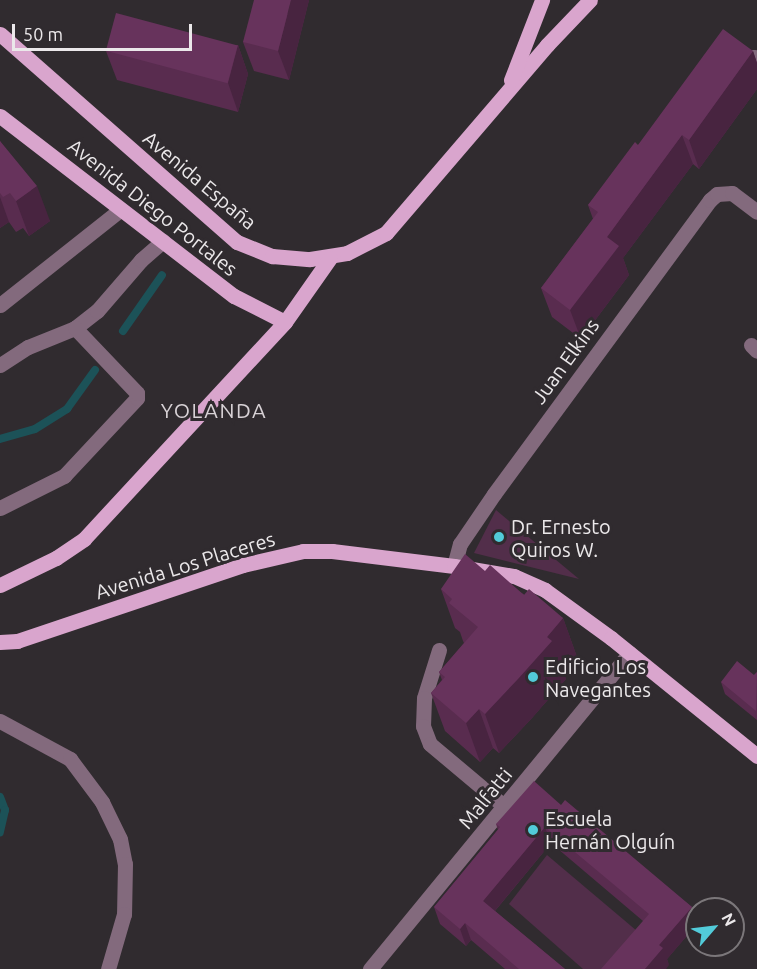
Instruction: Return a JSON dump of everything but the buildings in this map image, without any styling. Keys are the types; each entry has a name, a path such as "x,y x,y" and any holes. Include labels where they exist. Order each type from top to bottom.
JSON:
{"main road":[{"path":"507,91 542,0"},
{"name":"Avenida España","path":"0,34 237,242 272,256 330,258 365,246 386,233 507,91 590,0"},
{"name":"Avenida Diego Portales","path":"0,116 234,296 285,322"},
{"path":"0,585 56,558 84,538 285,322 330,258"},
{"name":"Avenida Los Placeres","path":"0,642 17,641 243,565 303,551 332,551 454,566 514,576 545,590 630,653 756,754"}],"street":[{"name":"Juan Elkins","path":"454,566 460,544 508,475 710,200 724,192 732,193 757,212"},
{"path":"0,305 121,209"},
{"path":"0,365 28,347 75,328 97,311 141,260 163,241"},
{"path":"0,508 64,476 137,398 137,393 75,328"},
{"path":"439,650 424,698 423,726 430,744 505,807"},
{"name":"Malfatti","path":"377,967 630,653"},
{"path":"0,721 70,759 102,802 120,839 125,864 124,914 108,969"}],"shaded area":[{"path":"496,510 579,579 474,553"},
{"path":"547,855 637,931 606,969 583,969 509,904"}],"waterway":[{"path":"123,331 162,275"},
{"path":"0,439 35,429 67,409 95,370"},
{"path":"0,797 5,810 0,832"}],"place":[{"name":"Dr. Ernesto Quiros W.","path":"499,537"},
{"name":"Edificio Los Navegantes","path":"533,677"},
{"name":"Escuela Hernán Olguín","path":"533,830"}],"district":[{"name":"YOLANDA","path":"214,410"}]}
